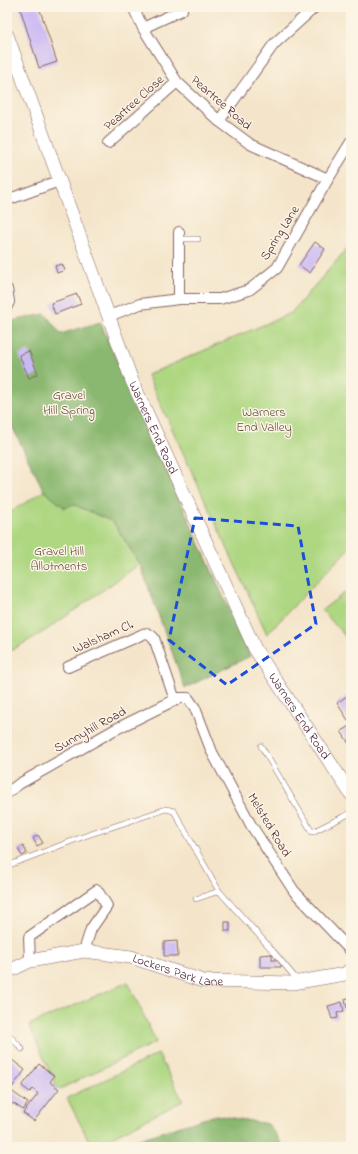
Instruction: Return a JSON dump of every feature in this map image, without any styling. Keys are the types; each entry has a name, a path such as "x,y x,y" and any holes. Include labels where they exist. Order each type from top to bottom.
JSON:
{"street":[{"name":"Peartree Road","path":"133,7 143,28 177,82 219,121 250,144 328,179"},
{"path":"219,121 274,44 315,7"},
{"path":"143,28 182,10"},
{"name":"Warners End Road","path":"7,35 132,381 255,649 351,794"},
{"name":"Peartree Close","path":"108,143 177,82"},
{"name":"Spring Lane","path":"109,316 140,304 179,299 220,299 249,290 277,268 351,142"},
{"path":"7,200 59,181"},
{"path":"179,236 179,299"},
{"path":"7,289 9,302 7,306"},
{"name":"Walsham Cl.","path":"68,667 141,635 146,633 150,634 154,638 175,700"},
{"name":"Sunnyhill Road","path":"7,793 19,784 114,730 178,698 188,698"},
{"name":"Melsted Road","path":"188,698 195,708 212,752 251,825 294,890 351,950"},
{"path":"30,961 29,937 97,890 107,906 91,929 84,951"},
{"name":"Lockers Park Lane","path":"7,972 30,961 84,951 131,957 203,981 292,983 346,974 351,969"}],"lane":[{"path":"179,236 198,238"},
{"path":"261,746 312,832 351,813"},
{"path":"7,866 85,836 166,809 174,811 219,891 298,982"},
{"path":"196,899 219,891"},
{"path":"7,1033 22,1050"}],"highlighted area":[{"path":"195,518 298,526 316,624 227,685 169,640"}],"green space":[{"name":"Warners End Valley","path":"351,244 351,546 267,634 147,375 291,313"},
{"name":"Gravel Hill Spring","path":"45,314 61,334 100,322 250,656 185,688 140,564 113,522 73,504 65,508 44,491 7,416 7,322"},
{"name":"Gravel Hill Allotments","path":"44,491 65,508 72,504 113,522 140,564 45,631 7,653 7,514"},
{"path":"351,588 351,643 322,610"},
{"path":"128,982 156,1042 58,1090 29,1025"},
{"path":"158,1054 183,1101 92,1147 67,1098"},
{"path":"216,1115 268,1124 284,1147 114,1147"}],"building":[{"path":"39,7 57,62 39,68 20,8"},
{"path":"315,242 325,249 310,273 299,265"},
{"path":"62,264 65,270 57,273 55,266"},
{"path":"77,294 81,304 55,314 51,303"},
{"path":"29,351 38,374 29,378 19,355"},
{"path":"351,693 351,725 337,703"},
{"path":"351,725 351,747 341,731"},
{"path":"38,835 43,843 37,846 33,838"},
{"path":"23,846 27,853 22,856 18,849"},
{"path":"225,922 230,922 230,931 225,931"},
{"path":"177,941 178,956 164,956 164,942"},
{"path":"272,954 272,960 277,960 281,967 260,967 260,955"},
{"path":"351,997 351,1007 347,1008 345,999"},
{"path":"342,1002 344,1011 337,1013 338,1018 332,1019 328,1006"},
{"path":"7,1056 25,1070 10,1090 28,1103 23,1110 13,1103 7,1111"},
{"path":"39,1064 54,1076 50,1082 59,1089 34,1121 23,1113 38,1094 33,1089 30,1092 22,1086"}]}
